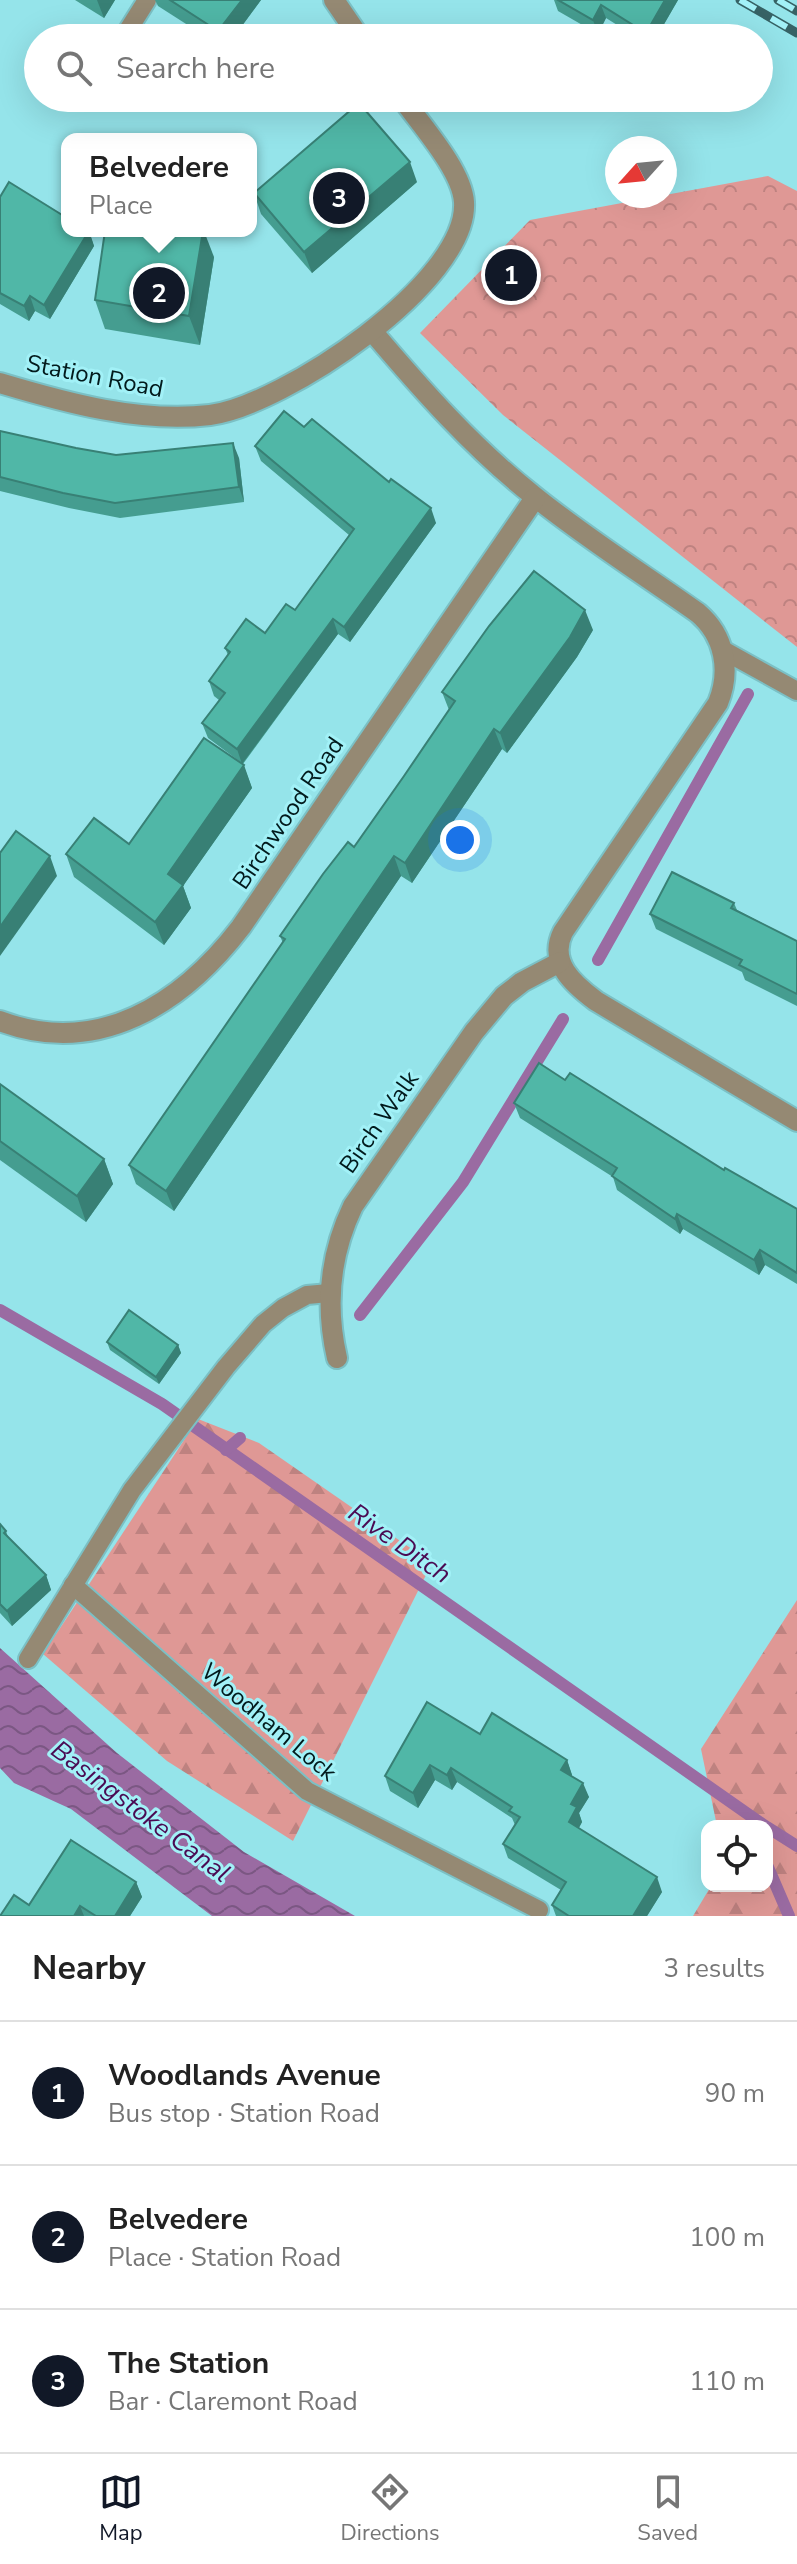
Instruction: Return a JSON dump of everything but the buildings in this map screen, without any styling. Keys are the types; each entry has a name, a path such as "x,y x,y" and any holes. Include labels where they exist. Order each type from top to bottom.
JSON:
{"street":[{"path":"334,0 350,24"},
{"name":"Station Road","path":"0,383 77,404 126,413 185,417 213,415 283,389 372,331 422,284 455,243 463,220 463,195 455,174 412,112"},
{"path":"372,331 461,431 535,498 698,613 715,632 726,673 718,703 563,932 558,945 560,962 571,979 596,1001 797,1121"},
{"name":"Birchwood Road","path":"0,1021 46,1032 107,1028 142,1015 170,998 214,959 241,927 535,498"},
{"name":"Birch Walk","path":"337,1358 330,1328 329,1293 343,1228 353,1206 474,1032 504,996 531,976 560,962"}],"lane":[{"path":"132,24 147,0"},
{"path":"721,649 797,691"},
{"path":"28,1659 132,1490 192,1410 263,1324 307,1295 329,1293"},
{"name":"Woodham Lock","path":"73,1585 307,1791 539,1910"}],"green space":[{"path":"768,176 797,191 797,647 503,415 420,333 530,220 605,206 677,208 677,193"},
{"path":"198,1419 259,1443 432,1563 293,1841 167,1761 43,1654"},
{"path":"797,1600 797,1916 693,1916 707,1892 773,1892 773,1820 716,1820 701,1749"}],"water":[{"name":"Basingstoke Canal","path":"0,1648 117,1753 244,1852 355,1916 212,1916 71,1809 14,1783 0,1768"}],"waterway":[{"path":"598,960 748,694"},
{"path":"360,1315 463,1182 563,1019"},
{"name":"Rive Ditch","path":"0,1310 162,1404 756,1820"},
{"path":"226,1450 240,1438"},
{"name":"Rive Ditch","path":"773,1831 797,1846"},
{"path":"773,1879 789,1916"}],"railway":[{"path":"740,0 797,33"},
{"path":"778,0 797,11"}],"place":[{"name":"The Station","path":"339,198"},
{"name":"Woodlands Avenue","path":"511,275"},
{"name":"Belvedere","path":"159,293"}]}
